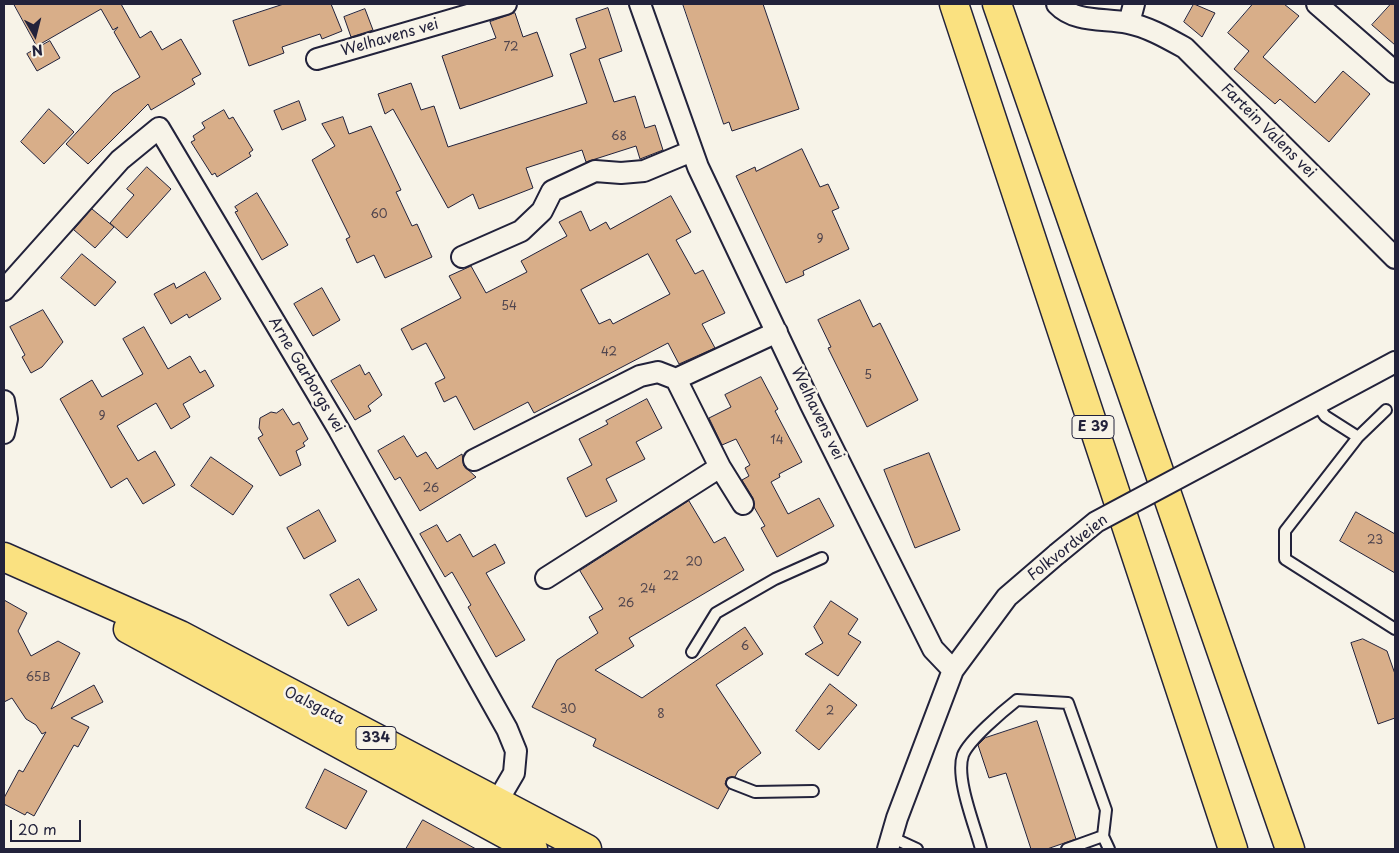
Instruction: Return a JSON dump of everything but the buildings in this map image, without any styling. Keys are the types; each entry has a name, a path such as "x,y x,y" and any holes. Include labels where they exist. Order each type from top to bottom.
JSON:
{"main road":[{"name":"E 39","path":"954,4 1234,849"},
{"name":"E 39","path":"997,4 1290,849"},
{"name":"Oalsgata","path":"4,557 63,585 129,611 180,635 491,813 587,849"},
{"name":"Oalsgata","path":"491,813 533,849"}],"street":[{"name":"Welhavens vei","path":"316,59 458,11 506,4"},
{"name":"Welhavens vei","path":"640,4 692,151 811,405 934,649 954,670"},
{"name":"Fartein Valens vei","path":"1057,4 1077,17 1131,13 1162,35 1185,48 1395,258"},
{"path":"1317,4 1395,72"},
{"name":"Arne Garborgs vei","path":"4,290 120,160 159,128 339,430 507,730 516,751 514,773 491,813"},
{"path":"462,257 521,231 542,211 552,191 595,171 621,173 644,171 692,151"},
{"path":"676,379 777,332"},
{"name":"Folkvordveien","path":"888,845 954,670 1007,597 1096,522 1395,362"},
{"path":"474,460 640,376 658,372 676,379 720,467 743,504"},
{"path":"4,401 6,419 4,433"},
{"path":"546,578 720,467"}],"lane":[{"path":"1316,403 1325,416 1358,437"},
{"path":"1386,410 1358,437 1285,532 1285,559 1395,629"},
{"path":"692,652 716,612 775,579 822,558"},
{"path":"981,849 961,775 963,754 991,721 1016,700 1068,703 1106,810 1103,836 1109,849"},
{"path":"732,783 755,792 812,791"},
{"path":"1067,849 1103,836"},
{"path":"888,845 917,849"}]}
